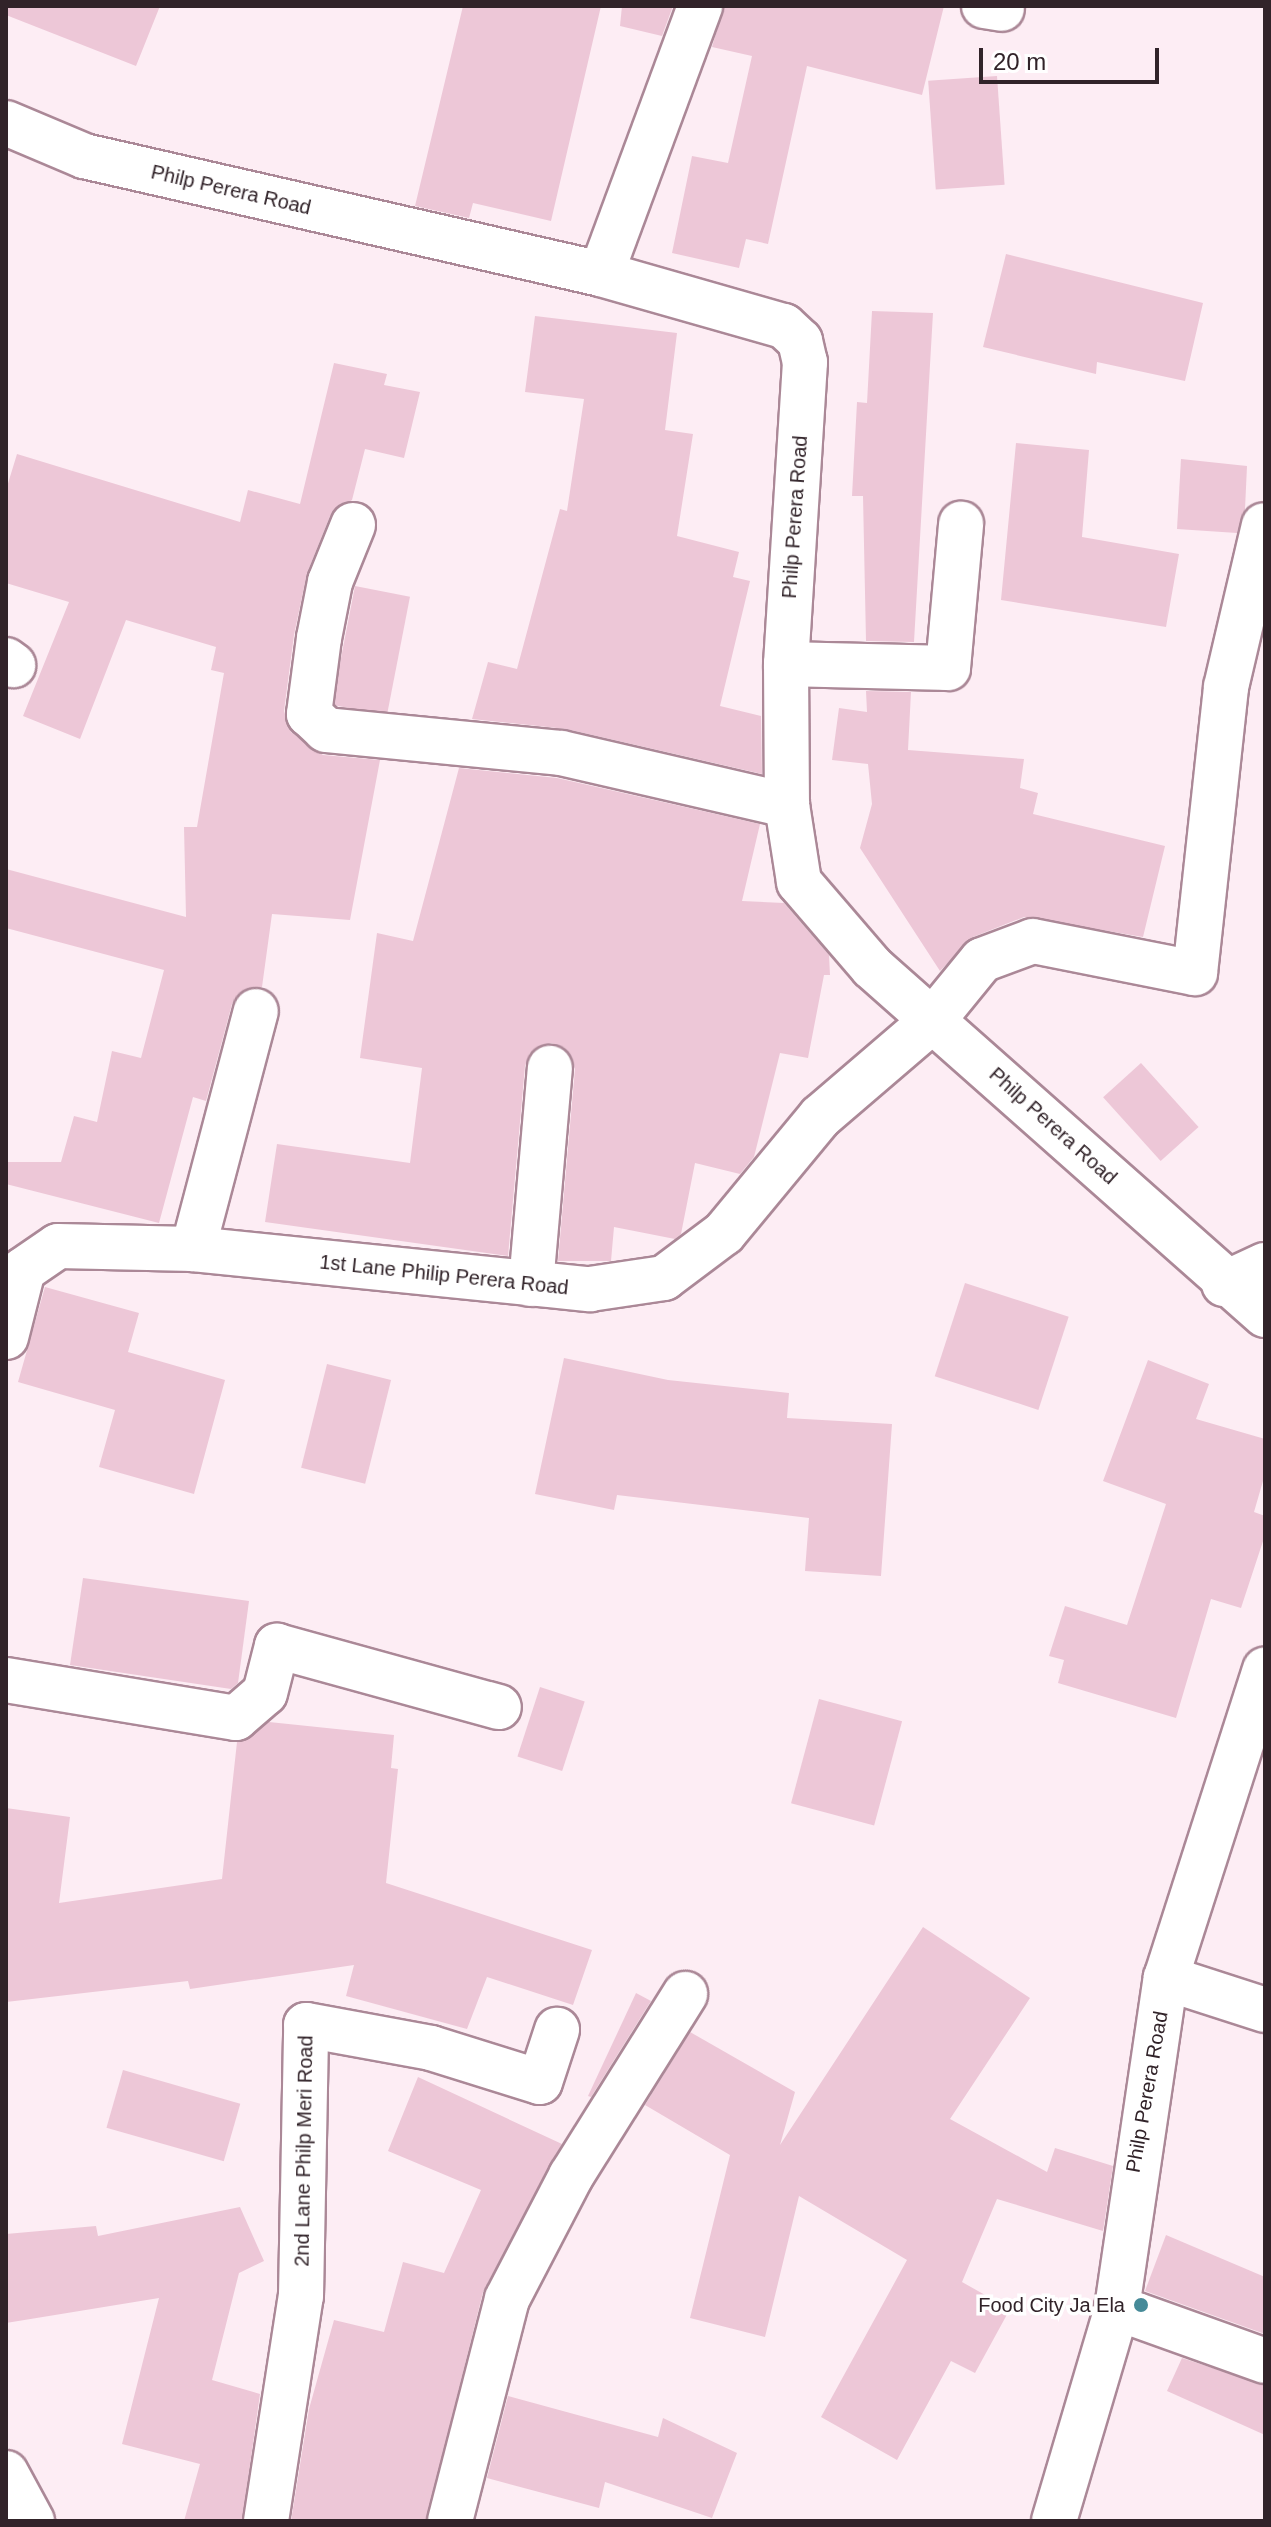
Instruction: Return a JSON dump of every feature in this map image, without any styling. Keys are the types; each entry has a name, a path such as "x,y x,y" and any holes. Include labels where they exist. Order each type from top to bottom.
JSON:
{"street":[{"path":"601,274 700,6"},
{"name":"Philp Perera Road","path":"6,123 84,156 601,274 784,326 800,341 805,362 786,664 787,805 799,882 872,967 1224,1284 1265,1315"},
{"path":"786,664 948,668 961,524"},
{"path":"353,525 330,582 311,698 309,714 326,730 561,753 787,805"},
{"name":"1st Lane Philip Perera Road","path":"6,1337 23,1270 58,1246 193,1249 590,1289 664,1278 724,1233 820,1117 933,1020 982,960 1033,941 1195,973 1226,687 1264,525"},
{"path":"193,1249 256,1011"},
{"path":"531,1284 550,1068"},
{"path":"1224,1284 1265,1265"},
{"path":"6,1680 236,1718 265,1693 277,1646 499,1707"},
{"name":"Philp Perera Road","path":"1054,2521 1117,2308 1166,1978 1265,1669"},
{"path":"1166,1978 1265,2010"},
{"path":"450,2521 507,2299 571,2176 685,1994"},
{"name":"2nd Lane Philp Meri Road","path":"266,2521 301,2296 306,2025 431,2048 540,2082 557,2030"},
{"path":"1117,2308 1265,2361"},
{"path":"6,2473 32,2521"}],"building":[{"path":"6,6 160,6 136,66 6,15"},
{"path":"463,6 601,6 551,221 473,203 469,218 415,206"},
{"path":"622,6 673,6 662,36 620,26"},
{"path":"724,6 944,6 922,95 807,66 768,244 746,239 739,268 672,253 692,156 728,163 752,56 712,47"},
{"path":"997,76 1005,185 936,190 928,81"},
{"path":"1006,254 1203,303 1185,381 1097,362 1096,374 983,347"},
{"path":"872,311 933,313 914,642 866,641 863,496 852,496 857,402 867,403"},
{"path":"535,316 677,333 665,430 693,434 677,536 739,552 733,577 750,581 720,706 761,716 762,774 566,729 472,719 488,662 517,669 560,509 567,511 584,399 525,392"},
{"path":"334,363 387,374 384,385 420,392 404,458 365,449 352,500 330,516 307,573 294,635 284,711 291,732 323,755 380,760 350,920 272,914 262,987 239,993 232,1004 206,1101 193,1097 159,1223 6,1184 6,1162 61,1162 74,1116 97,1122 112,1051 141,1058 164,970 6,928 6,869 186,917 184,827 197,827 224,673 211,670 216,647 126,620 80,739 23,716 69,602 6,583 6,490 17,454 240,522 248,490 300,504"},
{"path":"1016,443 1089,450 1082,537 1179,554 1166,627 1001,600"},
{"path":"1181,459 1247,466 1245,509 1237,533 1177,529"},
{"path":"355,586 410,597 387,715 332,705"},
{"path":"866,691 911,692 908,750 1024,759 1020,788 1038,793 1033,814 1165,846 1143,937 1024,917 973,937 940,971 860,848 872,804 868,764 832,760 839,708 867,712"},
{"path":"459,768 557,778 760,824 742,901 784,903 829,955 830,975 824,975 808,1058 780,1053 754,1157 740,1174 695,1163 681,1234 675,1239 614,1227 611,1261 558,1261 575,1069 565,1048 551,1043 530,1053 525,1066 508,1256 265,1222 277,1144 410,1163 422,1068 360,1058 377,933 413,941"},
{"path":"1141,1063 1199,1127 1161,1161 1103,1097"},
{"path":"965,1283 1069,1317 1038,1410 935,1376"},
{"path":"45,1287 139,1313 128,1352 225,1380 194,1494 99,1467 115,1410 18,1382"},
{"path":"564,1358 668,1380 789,1393 787,1418 892,1424 881,1576 805,1571 809,1518 617,1495 614,1510 535,1494"},
{"path":"1148,1360 1209,1384 1196,1419 1265,1439 1265,1474 1254,1512 1265,1516 1265,1535 1241,1608 1211,1599 1176,1718 1058,1683 1064,1660 1049,1656 1065,1606 1127,1625 1166,1504 1103,1481"},
{"path":"327,1364 391,1380 365,1484 301,1468"},
{"path":"83,1578 249,1601 238,1683 231,1689 70,1665"},
{"path":"540,1687 585,1702 562,1771 517,1756"},
{"path":"819,1699 902,1721 874,1826 791,1803"},
{"path":"269,1722 394,1735 391,1768 398,1769 386,1883 592,1950 573,2005 487,1977 467,2029 346,1996 354,1965 190,1989 188,1981 6,2002 6,1808 70,1817 59,1903 222,1879 237,1742"},
{"path":"923,1927 1030,1998 950,2119 1047,2172 1055,2148 1113,2166 1103,2231 997,2199 962,2282 1010,2309 975,2373 951,2361 897,2460 821,2417 907,2260 799,2196 765,2337 690,2318 730,2155 645,2105 690,2032 795,2092 780,2145"},
{"path":"636,1993 651,2001 591,2097 588,2096"},
{"path":"123,2070 240,2104 224,2161 106,2128"},
{"path":"418,2077 562,2144 483,2292 426,2521 291,2521 309,2409 334,2320 384,2332 403,2262 444,2273 481,2190 388,2151"},
{"path":"240,2207 264,2261 239,2273 212,2380 260,2394 242,2521 184,2521 200,2464 122,2444 159,2298 6,2323 6,2234 96,2226 98,2236"},
{"path":"1166,2235 1265,2277 1265,2334 1145,2291"},
{"path":"1182,2358 1265,2385 1265,2435 1167,2391"},
{"path":"508,2396 658,2437 663,2418 737,2453 712,2518 605,2482 599,2508 487,2478"}],"place":[{"name":"Food City Ja Ela","path":"1141,2305"}]}
